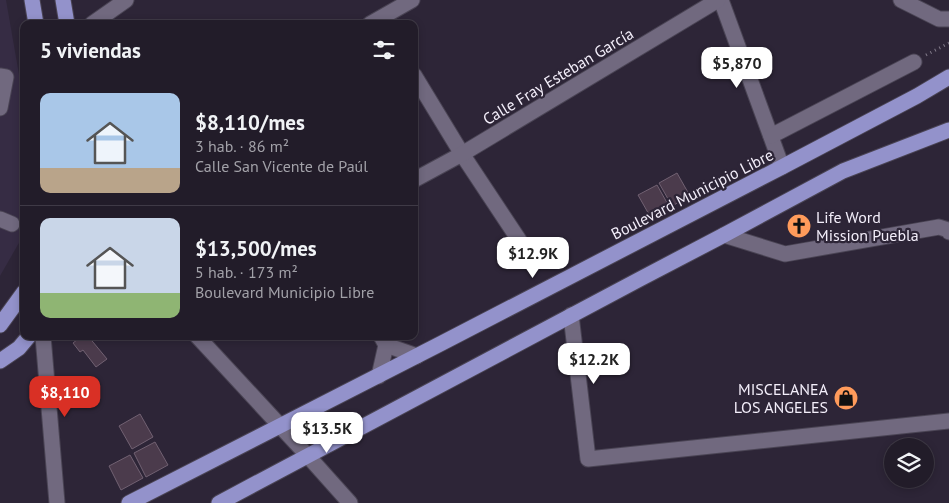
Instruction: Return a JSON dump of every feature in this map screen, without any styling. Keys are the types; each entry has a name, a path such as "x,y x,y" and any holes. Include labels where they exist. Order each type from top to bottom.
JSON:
{"main road":[{"path":"32,0 35,20"},
{"path":"63,0 66,20"},
{"name":"Boulevard Municipio Libre","path":"129,503 782,167 917,96 949,76"},
{"path":"219,503 843,171 949,130"},
{"path":"0,324 20,297"},
{"path":"0,361 19,348 26,340"}],"street":[{"path":"98,20 126,0"},
{"path":"380,20 412,0"},
{"path":"719,0 782,167"},
{"name":"Calle Fray Esteban García","path":"418,178 462,154 719,0"},
{"path":"901,0 939,19 949,19"},
{"path":"771,136 914,62"},
{"path":"0,76 6,77 0,108"},
{"path":"418,82 462,154 519,240"},
{"path":"724,235 785,254 939,227 948,231"},
{"path":"571,315 588,459 949,421"},
{"path":"43,340 57,503"},
{"path":"201,340 350,503"},
{"path":"379,376 383,341 417,356"}],"path":[{"path":"914,62 949,43"}],"shaded area":[{"path":"0,0 6,0 20,80 20,241 0,276"}],"building":[{"path":"677,173 690,196 672,206 659,183"},
{"path":"657,185 670,208 651,218 638,195"},
{"path":"77,340 91,340 107,359 96,367 83,350 80,352 73,343"},
{"path":"140,414 153,437 132,449 119,426"},
{"path":"155,442 168,465 146,477 134,453"},
{"path":"130,455 143,478 121,490 109,466"}],"place":[{"name":"Life Word Mission Puebla","path":"799,226"},
{"name":"MISCELANEA LOS ANGELES","path":"846,398"}]}
